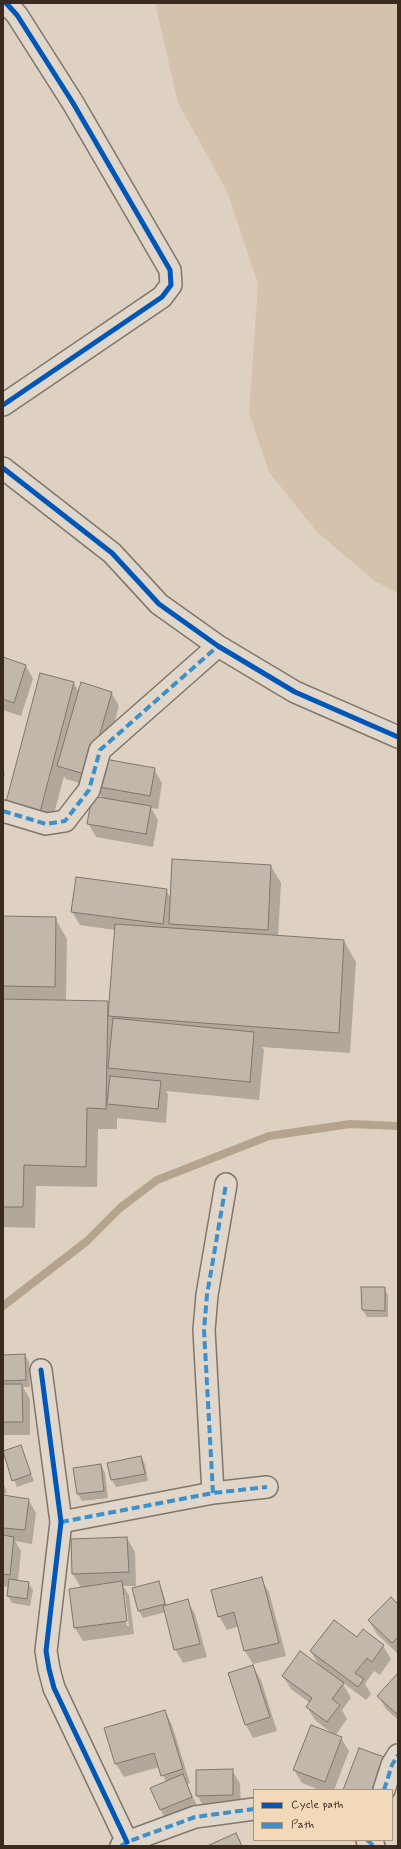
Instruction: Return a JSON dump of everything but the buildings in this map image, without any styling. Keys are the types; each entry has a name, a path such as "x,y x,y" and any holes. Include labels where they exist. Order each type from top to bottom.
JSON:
{"street":[{"path":"3,405 162,297 171,285 170,270 73,103 17,15 6,3"},
{"path":"3,468 112,553 159,604 218,646 295,692 398,737"},
{"path":"3,811 46,824 65,821 89,790 100,750 218,646"},
{"path":"213,1493 204,1330 207,1295 226,1184"},
{"path":"41,1370 61,1522 46,1650 48,1669 54,1688 124,1844 195,1817 253,1809"},
{"path":"61,1522 213,1493 267,1487"},
{"path":"384,1789 392,1765 398,1755"}],"shaded area":[{"path":"155,3 398,3 398,593 375,581 318,533 269,472 249,413 258,284 227,191 178,103"}],"waterway":[{"path":"3,1306 87,1241 120,1208 157,1180 269,1136 350,1124 398,1126"}],"marked path":[{"path":"3,811 46,824 65,821 89,790 100,750 218,646"},
{"path":"213,1493 204,1330 207,1295 226,1184"},
{"path":"61,1522 213,1493 267,1487"},
{"path":"384,1789 392,1765 398,1755"},
{"path":"121,1846 127,1842 195,1817 253,1809"},
{"path":"368,1841 374,1846"}],"cycle path":[{"path":"3,405 162,297 171,285 170,270 73,103 17,15 6,3"},
{"path":"3,468 112,553 159,604 218,646 295,692 398,737"},
{"path":"41,1370 61,1522 46,1651 49,1669 54,1688 127,1842"}]}
